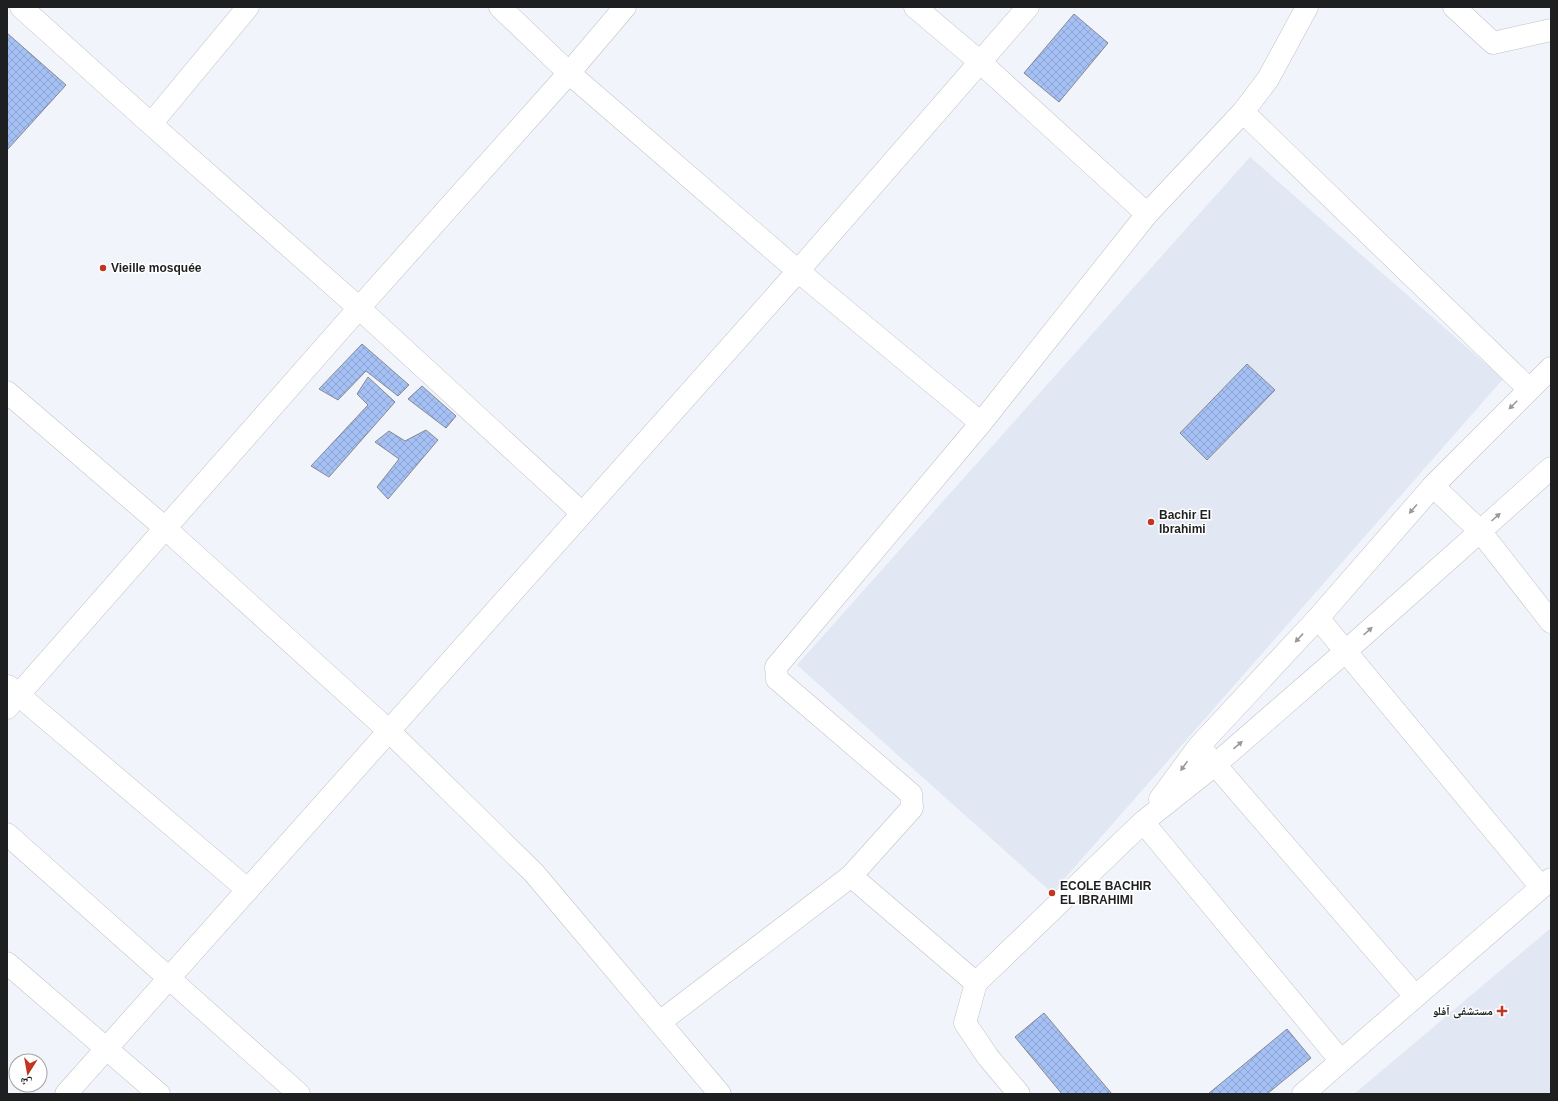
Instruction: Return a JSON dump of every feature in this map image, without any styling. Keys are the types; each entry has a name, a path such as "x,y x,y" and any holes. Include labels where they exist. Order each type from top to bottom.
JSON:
{"street":[{"path":"21,7 359,308 582,513"},
{"path":"151,124 248,7"},
{"path":"500,7 569,73 798,271 981,423"},
{"path":"248,890 10,695 165,528 569,73 625,7"},
{"path":"915,7 980,62 1147,214"},
{"path":"66,1094 798,271 1028,7"},
{"path":"660,1022 852,876 912,808 911,794 776,679 776,667 981,423 1147,214 1242,112 1268,79 1307,7"},
{"path":"1454,7 1493,43 1551,30"},
{"path":"1242,112 1529,389"},
{"path":"1143,822 1199,746 1318,618 1433,486 1551,368"},
{"path":"7,392 165,528 389,731 534,873 720,1094"},
{"path":"1019,1094 988,1057 965,1023 976,983 1143,822 1216,764 1346,651 1551,468"},
{"path":"1433,486 1480,531 1551,622"},
{"path":"1303,1094 1546,883 1318,618"},
{"path":"1199,746 1415,996"},
{"path":"1143,822 1341,1061"},
{"path":"7,834 299,1094"},
{"path":"852,876 976,983"},
{"path":"7,963 159,1094"}],"shaded area":[{"name":"Bachir El Ibrahimi","path":"1250,157 1503,379 1052,893 797,665"},
{"name":"مستشفى آفلو","path":"1551,928 1551,1094 1354,1094"}],"building":[{"path":"1074,14 1108,43 1059,102 1024,73"},
{"path":"7,33 66,85 7,150"},
{"path":"362,344 409,385 398,396 366,371 338,400 319,389"},
{"path":"1247,364 1275,390 1207,460 1180,433"},
{"path":"368,377 395,402 329,477 311,466 368,405 357,394"},
{"path":"422,386 456,416 446,428 408,399"},
{"path":"426,430 438,440 388,499 377,487 399,459 375,442 389,431 405,441"},
{"path":"1044,1013 1112,1094 1062,1094 1015,1037"},
{"path":"1287,1029 1311,1058 1267,1094 1208,1094"}],"place":[{"name":"Vieille mosquée","path":"103,268"},
{"name":"Bachir El Ibrahimi","path":"1151,522"},
{"name":"ECOLE BACHIR EL IBRAHIMI","path":"1052,893"},
{"name":"مستشفى آفلو","path":"1502,1011"}]}
